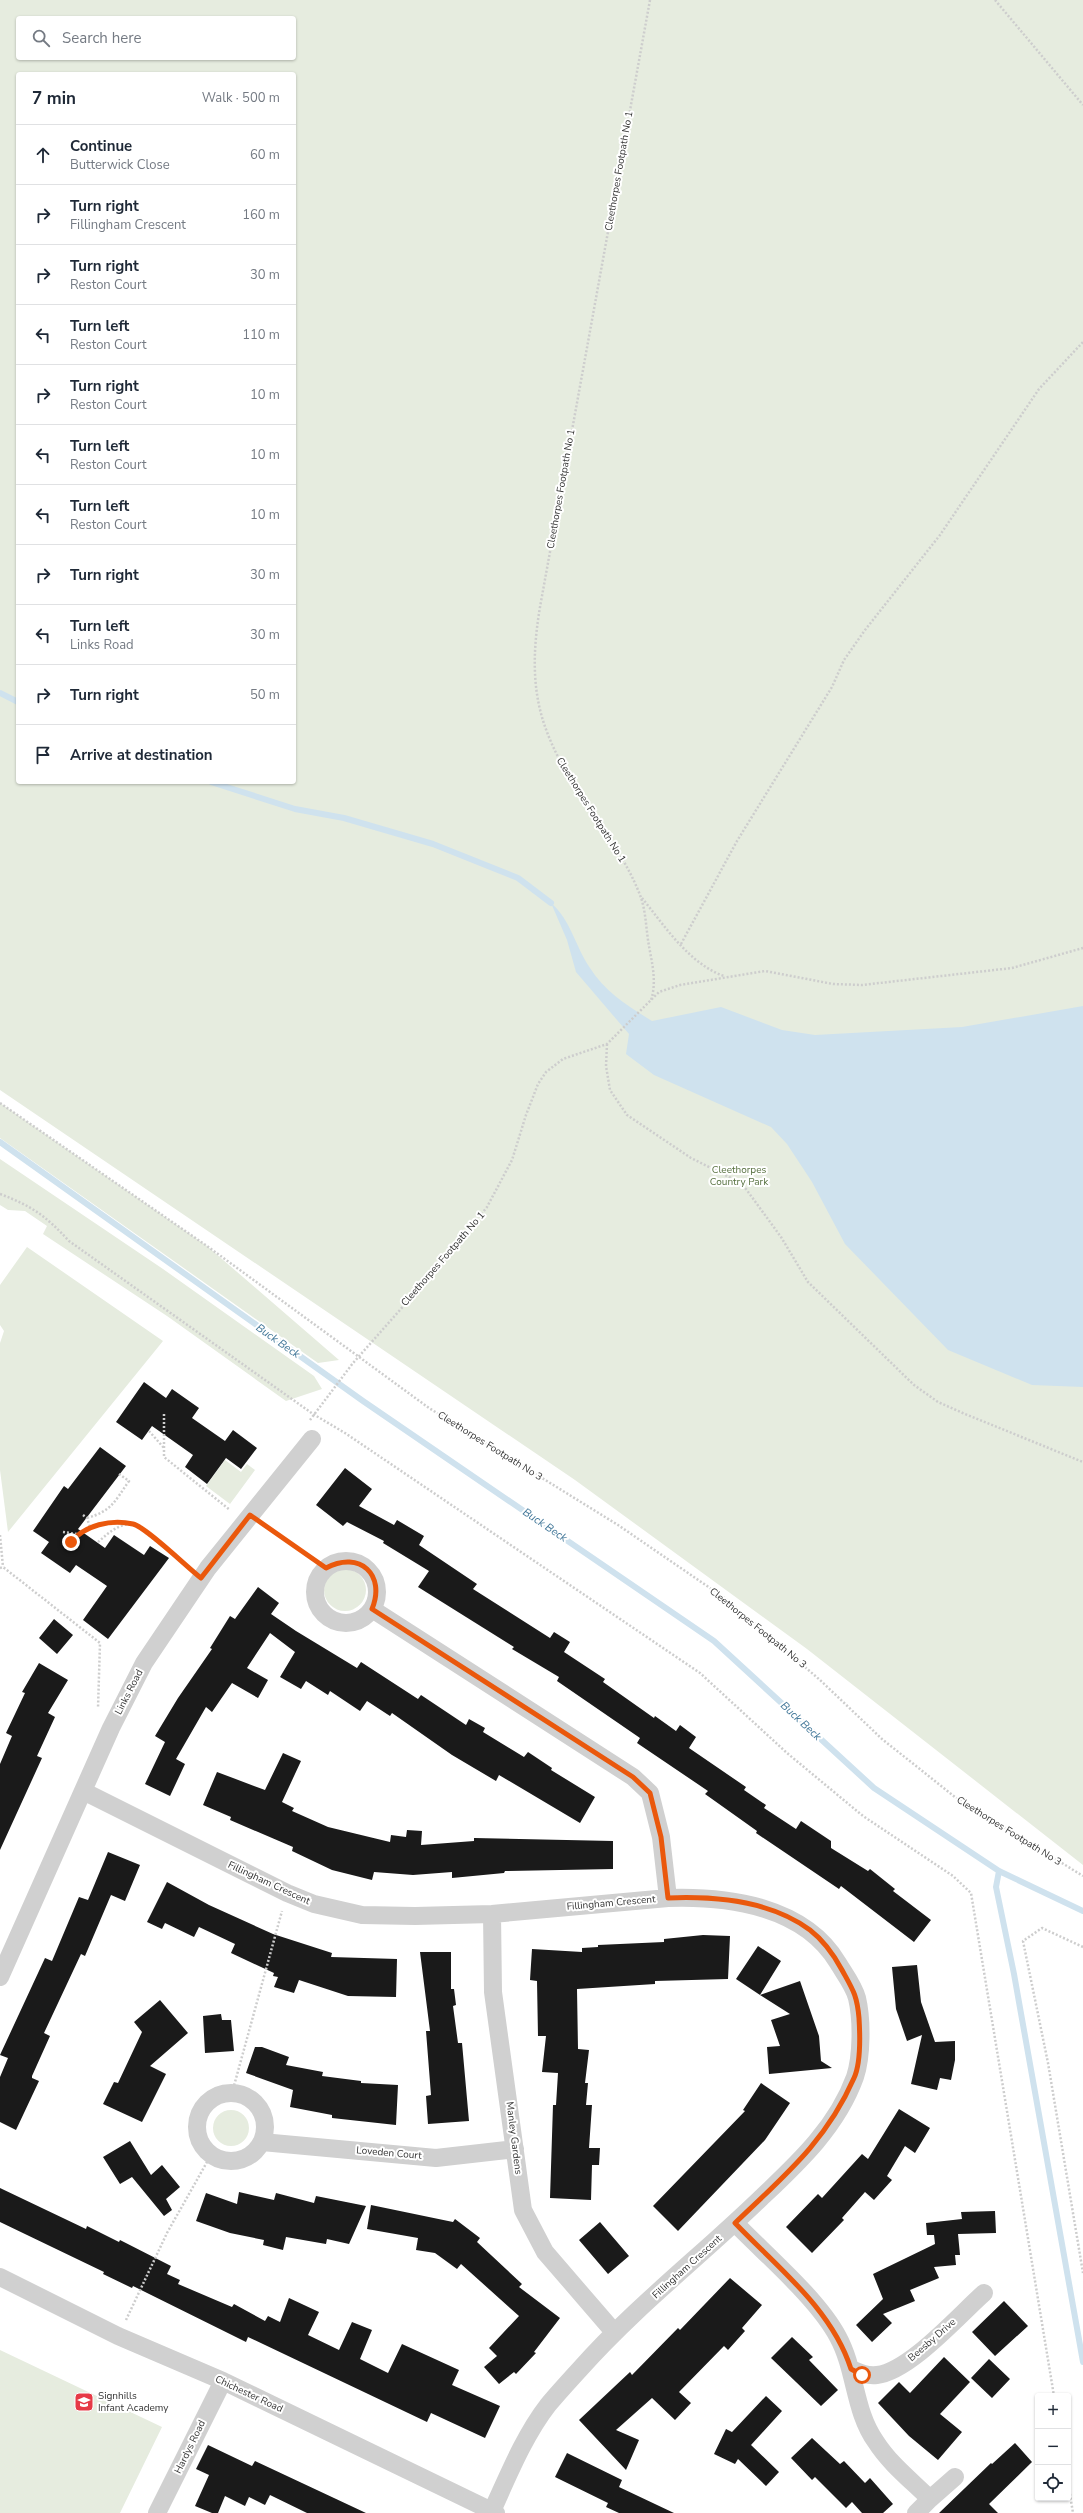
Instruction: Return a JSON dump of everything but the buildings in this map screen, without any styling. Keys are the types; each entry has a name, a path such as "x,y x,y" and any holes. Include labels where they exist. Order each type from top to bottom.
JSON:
{"street":[{"name":"Links Road","path":"0,1977 82,1791 111,1728 144,1663 201,1578 247,1518 312,1439"},
{"path":"350,1561 362,1565 371,1574 377,1585 377,1598 372,1609 362,1618 350,1623 337,1621 325,1615 317,1604 315,1591 318,1578 326,1568 337,1562 350,1561"},
{"path":"372,1609 633,1777 650,1793 661,1837 668,1898"},
{"name":"Fillingham Crescent","path":"82,1791 287,1893 314,1904 362,1915 415,1916 492,1914 690,1897 738,1902 776,1912 811,1931 836,1959 857,1996 861,2036 855,2076 835,2115 810,2151 735,2223 614,2332 546,2407 515,2459 494,2512"},
{"name":"Manley Gardens","path":"492,1914 493,1992 523,2210 544,2252 614,2332"},
{"path":"232,2093 252,2100 262,2112 265,2127 262,2142 252,2154 238,2161 224,2160 211,2155 202,2145 197,2133 198,2120 203,2108 212,2099 232,2093"},
{"name":"Loveden Court","path":"262,2142 436,2158 515,2149"},
{"path":"735,2223 824,2315 838,2336 851,2369 862,2412 875,2442 930,2499"},
{"name":"Chichester Road","path":"0,2277 118,2336 222,2381 494,2512"},
{"name":"Beesby Drive","path":"851,2369 862,2375 878,2375 895,2369 913,2358 984,2293"},
{"name":"Hardys Road","path":"157,2513 222,2381"},
{"path":"916,2513 955,2477"}],"path":[{"name":"Cleethorpes Footpath No 1","path":"324,1402 353,1363 455,1248 487,1207 512,1160 526,1115 538,1084 546,1072 563,1059 607,1044 651,1000 653,968 641,897 618,852 554,748 536,696 535,660 536,634 540,607 650,0"},
{"path":"996,0 1083,104"},
{"path":"681,944 737,840 832,687 849,654 865,630 940,535 1039,389 1083,342"},
{"path":"641,897 681,944 708,968 724,976"},
{"path":"651,1000 659,992 671,987 724,976 765,971 833,984 862,985 1012,968 1083,948"},
{"path":"607,1044 606,1066 610,1090 627,1115 678,1150 733,1179 746,1189 781,1237 808,1282 914,1385 938,1402 1083,1462"},
{"name":"Cleethorpes Footpath No 3","path":"0,1103 207,1246 360,1356 428,1408 618,1525 726,1599 820,1680 882,1739 955,1797 1083,1876"},
{"path":"0,1194 27,1204 51,1222 69,1241 313,1414 358,1441 700,1673 788,1753 863,1816 953,1876 971,1893 1054,2393"},
{"path":"164,1414 164,1457 247,1518 326,1568"},
{"path":"149,1431 164,1449"},
{"path":"87,1518 104,1513 119,1496 129,1480 119,1474"},
{"path":"83,1515 87,1518 90,1527"},
{"path":"71,1542 77,1534 90,1527 105,1523 134,1524 201,1578"},
{"path":"98,1542 114,1528 127,1524"},
{"path":"63,1532 77,1534"},
{"path":"0,1535 2,1567 100,1643 98,1711 111,1728"},
{"path":"232,2093 287,1893"},
{"path":"1083,1948 1042,1928 1023,1941 1048,2063 1083,2273"},
{"path":"118,2336 167,2233 211,2155"},
{"path":"1071,2501 1073,2513"}],"green space":[{"name":"Cleethorpes Country Park","path":"0,0 1083,0 1083,1865 807,1649 575,1480 0,1090"},
{"path":"0,1103 207,1246 339,1360 318,1363 0,1138"},
{"path":"0,1159 163,1269 314,1376 322,1389 286,1401 167,1316 43,1234 47,1226 25,1211 8,1210 0,1205"},
{"path":"27,1247 163,1341 8,1532 0,1470 0,1343 4,1331 0,1325 0,1285"},
{"path":"225,1460 241,1472 247,1464 255,1470 230,1504 206,1486"},
{"path":"345,1569 360,1575 366,1590 360,1605 345,1611 330,1605 324,1590 330,1575"},
{"path":"234,2110 244,2115 248,2121 248,2135 244,2141 238,2145 228,2146 218,2141 214,2135 213,2125 218,2115 224,2111"},
{"name":"Signhills Infant Academy","path":"0,2350 162,2427 120,2513 0,2513"}],"water":[{"path":"551,903 558,910 568,925 585,960 596,977 618,998 652,1021 721,1007 782,1030 815,1035 962,1027 1083,1006 1083,1387 1032,1385 948,1350 845,1244 812,1182 787,1144 771,1127 654,1075 626,1054 629,1034 576,972 567,940"}],"waterway":[{"path":"0,693 16,701"},
{"path":"217,784 295,809 344,818 433,844 518,878 551,903"},
{"name":"Buck Beck","path":"0,1142 363,1401 714,1641 874,1788 999,1871 1083,1911"},
{"path":"999,1871 996,1887 1014,1974 1083,2362"}],"place":[{"name":"Signhills Infant Academy","path":"84,2402"}],"route":[{"path":"71,1542 77,1534 90,1527 105,1523 134,1524 201,1578 250,1515 326,1568 337,1562 350,1561 362,1565 371,1574 377,1585 377,1598 372,1609 633,1777 650,1793 661,1837 668,1898 690,1897 738,1902 776,1912 811,1931 836,1959 857,1996 861,2036 855,2076 835,2115 810,2151 735,2223 824,2315 838,2336 851,2369 862,2375"}]}
